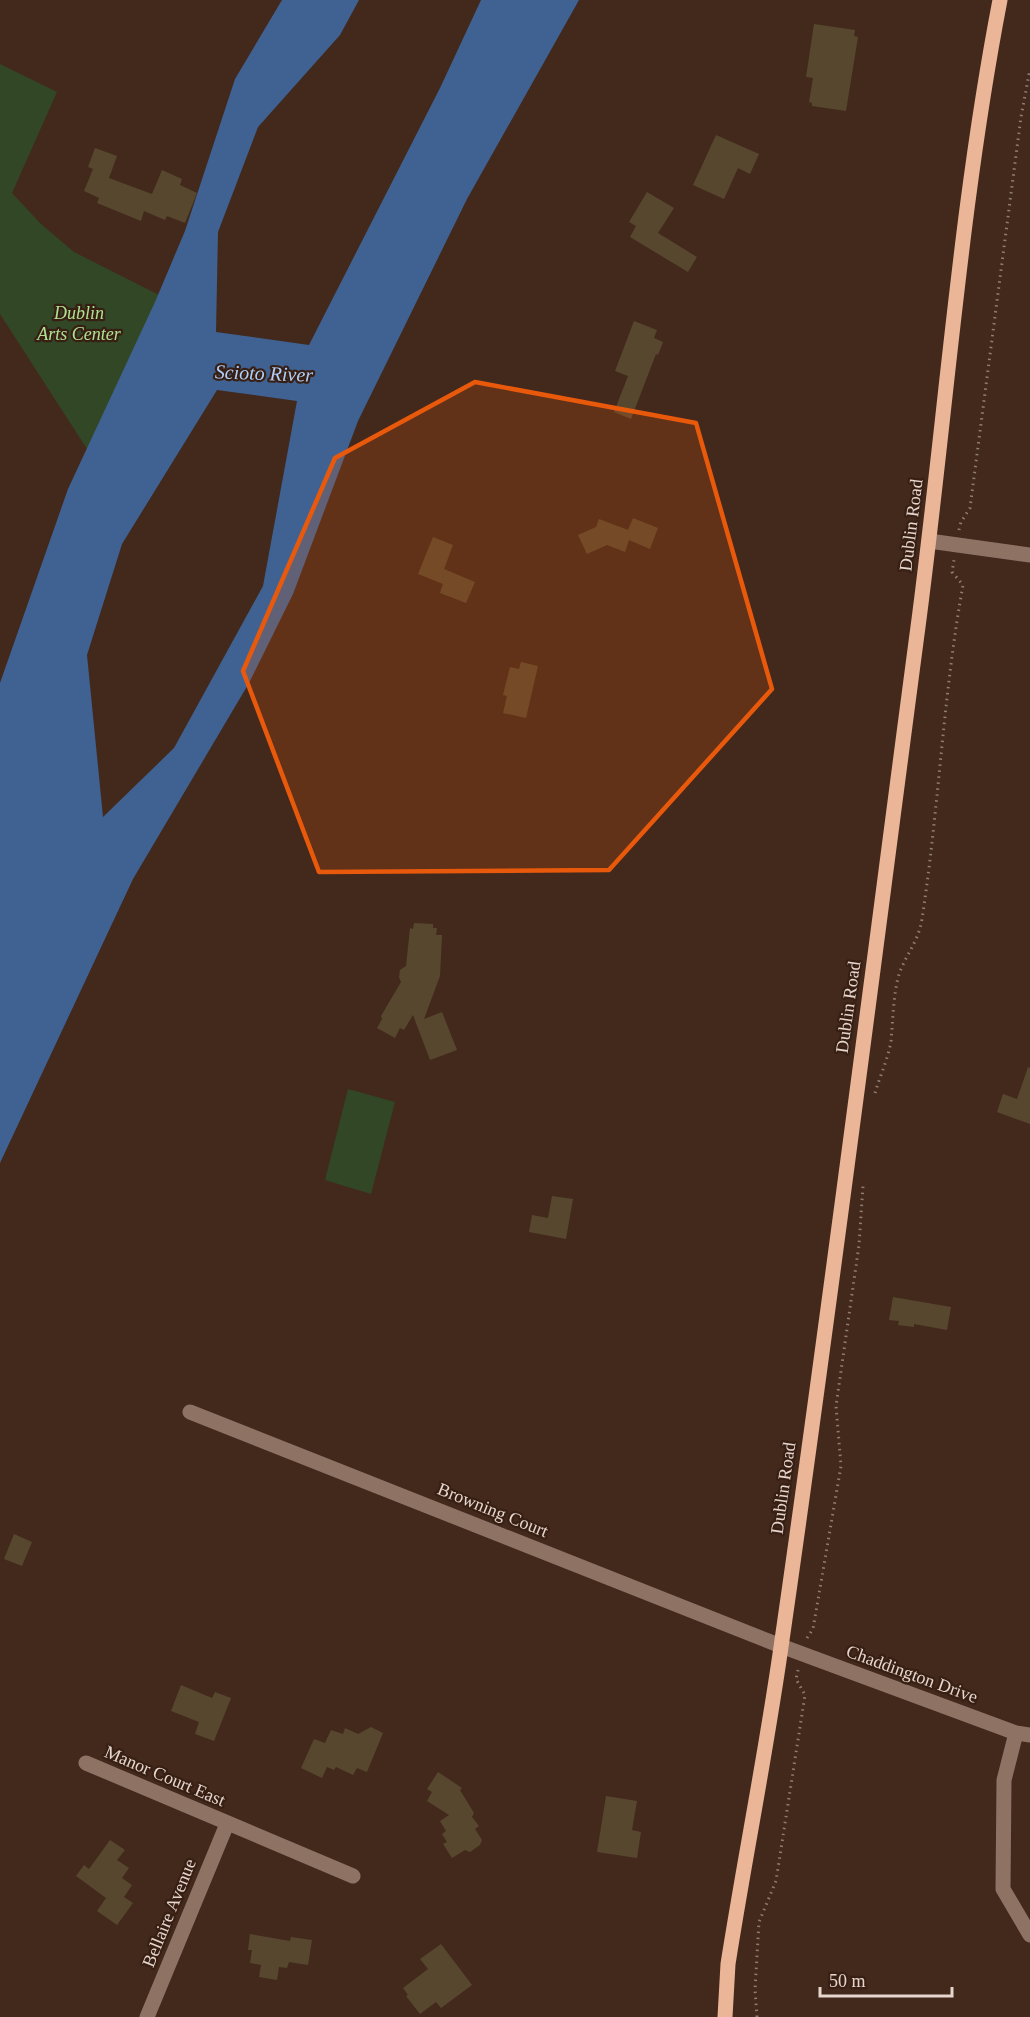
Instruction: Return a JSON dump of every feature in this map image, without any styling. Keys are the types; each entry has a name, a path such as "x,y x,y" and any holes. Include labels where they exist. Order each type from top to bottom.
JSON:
{"main road":[{"name":"Dublin Road","path":"725,2017 728,1964 781,1646 844,1184 929,542 984,81 1000,0"}],"street":[{"path":"929,542 1030,555"},
{"name":"Browning Court","path":"190,1412 781,1646"},
{"name":"Chaddington Drive","path":"781,1646 1023,1734"},
{"path":"1023,1734 1004,1780 1003,1889 1030,1935"},
{"name":"Manor Court East","path":"86,1763 353,1876"},
{"name":"Bellaire Avenue","path":"147,2017 227,1824"}],"path":[{"path":"874,1094 891,1043 896,987 900,972 916,944 922,920 952,649 963,585 952,572 961,522 970,508 1021,117 1030,69"},
{"path":"757,2017 759,1922 776,1881 805,1695 796,1679 800,1653 813,1629 841,1466 836,1406 859,1245 863,1179"}],"highlighted area":[{"path":"475,382 696,423 772,689 609,870 319,872 243,671 335,458"}],"green space":[{"name":"Dublin Arts Center","path":"0,64 57,92 12,193 41,224 74,252 159,295 87,449 0,314"},
{"path":"348,1089 395,1102 371,1194 325,1180"}],"water":[{"name":"Scioto River","path":"282,0 359,0 340,35 258,127 218,232 216,332 309,345 440,88 481,0 579,0 467,199 358,421 293,594 249,683 133,879 0,1163 0,683 68,489 155,302 185,231 235,79","holes":["217,390 297,401 263,586 174,748 103,817 87,655 122,544"]}],"building":[{"path":"814,24 855,30 854,36 858,37 846,111 812,106 809,102 813,78 806,77"},
{"path":"716,135 759,154 750,174 738,168 724,199 693,185"},
{"path":"95,148 117,156 109,178 152,194 162,170 182,179 180,185 197,193 185,223 167,216 165,220 144,211 141,221 97,203 99,198 84,191 93,169 88,167"},
{"path":"647,192 674,208 658,233 697,257 688,272 630,237 636,226 629,222"},
{"path":"634,321 657,330 654,338 663,342 658,355 656,354 631,419 614,412 628,376 615,371"},
{"path":"633,518 658,528 650,549 629,540 625,552 607,545 587,554 578,535 596,527 599,519 628,530"},
{"path":"433,537 453,545 444,569 475,582 466,603 440,593 443,584 418,574"},
{"path":"521,662 538,666 526,718 503,713 507,696 503,695 510,667 519,669"},
{"path":"414,923 433,924 433,928 437,928 436,935 442,935 440,976 424,1019 442,1012 457,1050 430,1060 413,1015 404,1030 400,1028 395,1038 377,1028 382,1019 381,1016 401,982 400,970 406,966 410,928 413,929"},
{"path":"1028,1067 1030,1068 1030,1124 997,1112 1003,1094 1017,1099"},
{"path":"552,1196 573,1199 566,1239 529,1232 532,1215 548,1218"},
{"path":"893,1297 951,1307 947,1330 914,1324 914,1327 898,1325 899,1321 889,1320"},
{"path":"14,1534 32,1542 22,1566 4,1559"},
{"path":"181,1685 212,1698 215,1692 231,1698 214,1741 195,1734 199,1722 171,1711"},
{"path":"371,1727 383,1733 367,1772 357,1768 353,1775 336,1767 334,1770 327,1767 322,1778 301,1768 314,1739 325,1743 331,1730 343,1734 345,1728 358,1734"},
{"path":"438,1772 462,1788 460,1790 474,1813 472,1817 479,1826 475,1829 482,1840 480,1845 470,1852 465,1850 452,1858 443,1844 447,1842 442,1834 446,1831 440,1821 449,1815 427,1801 432,1792 427,1789"},
{"path":"606,1796 637,1801 632,1830 641,1832 637,1858 597,1852"},
{"path":"110,1840 125,1850 117,1860 129,1868 122,1878 132,1885 124,1897 133,1903 117,1925 97,1911 106,1898 76,1876 84,1865 89,1869"},
{"path":"250,1934 290,1941 291,1937 312,1940 308,1965 289,1962 287,1968 279,1967 277,1980 259,1977 261,1965 250,1963 252,1950 248,1950"},
{"path":"441,1944 472,1985 441,2008 436,2002 420,2014 406,1996 408,1995 403,1988 428,1969 420,1959"}]}
